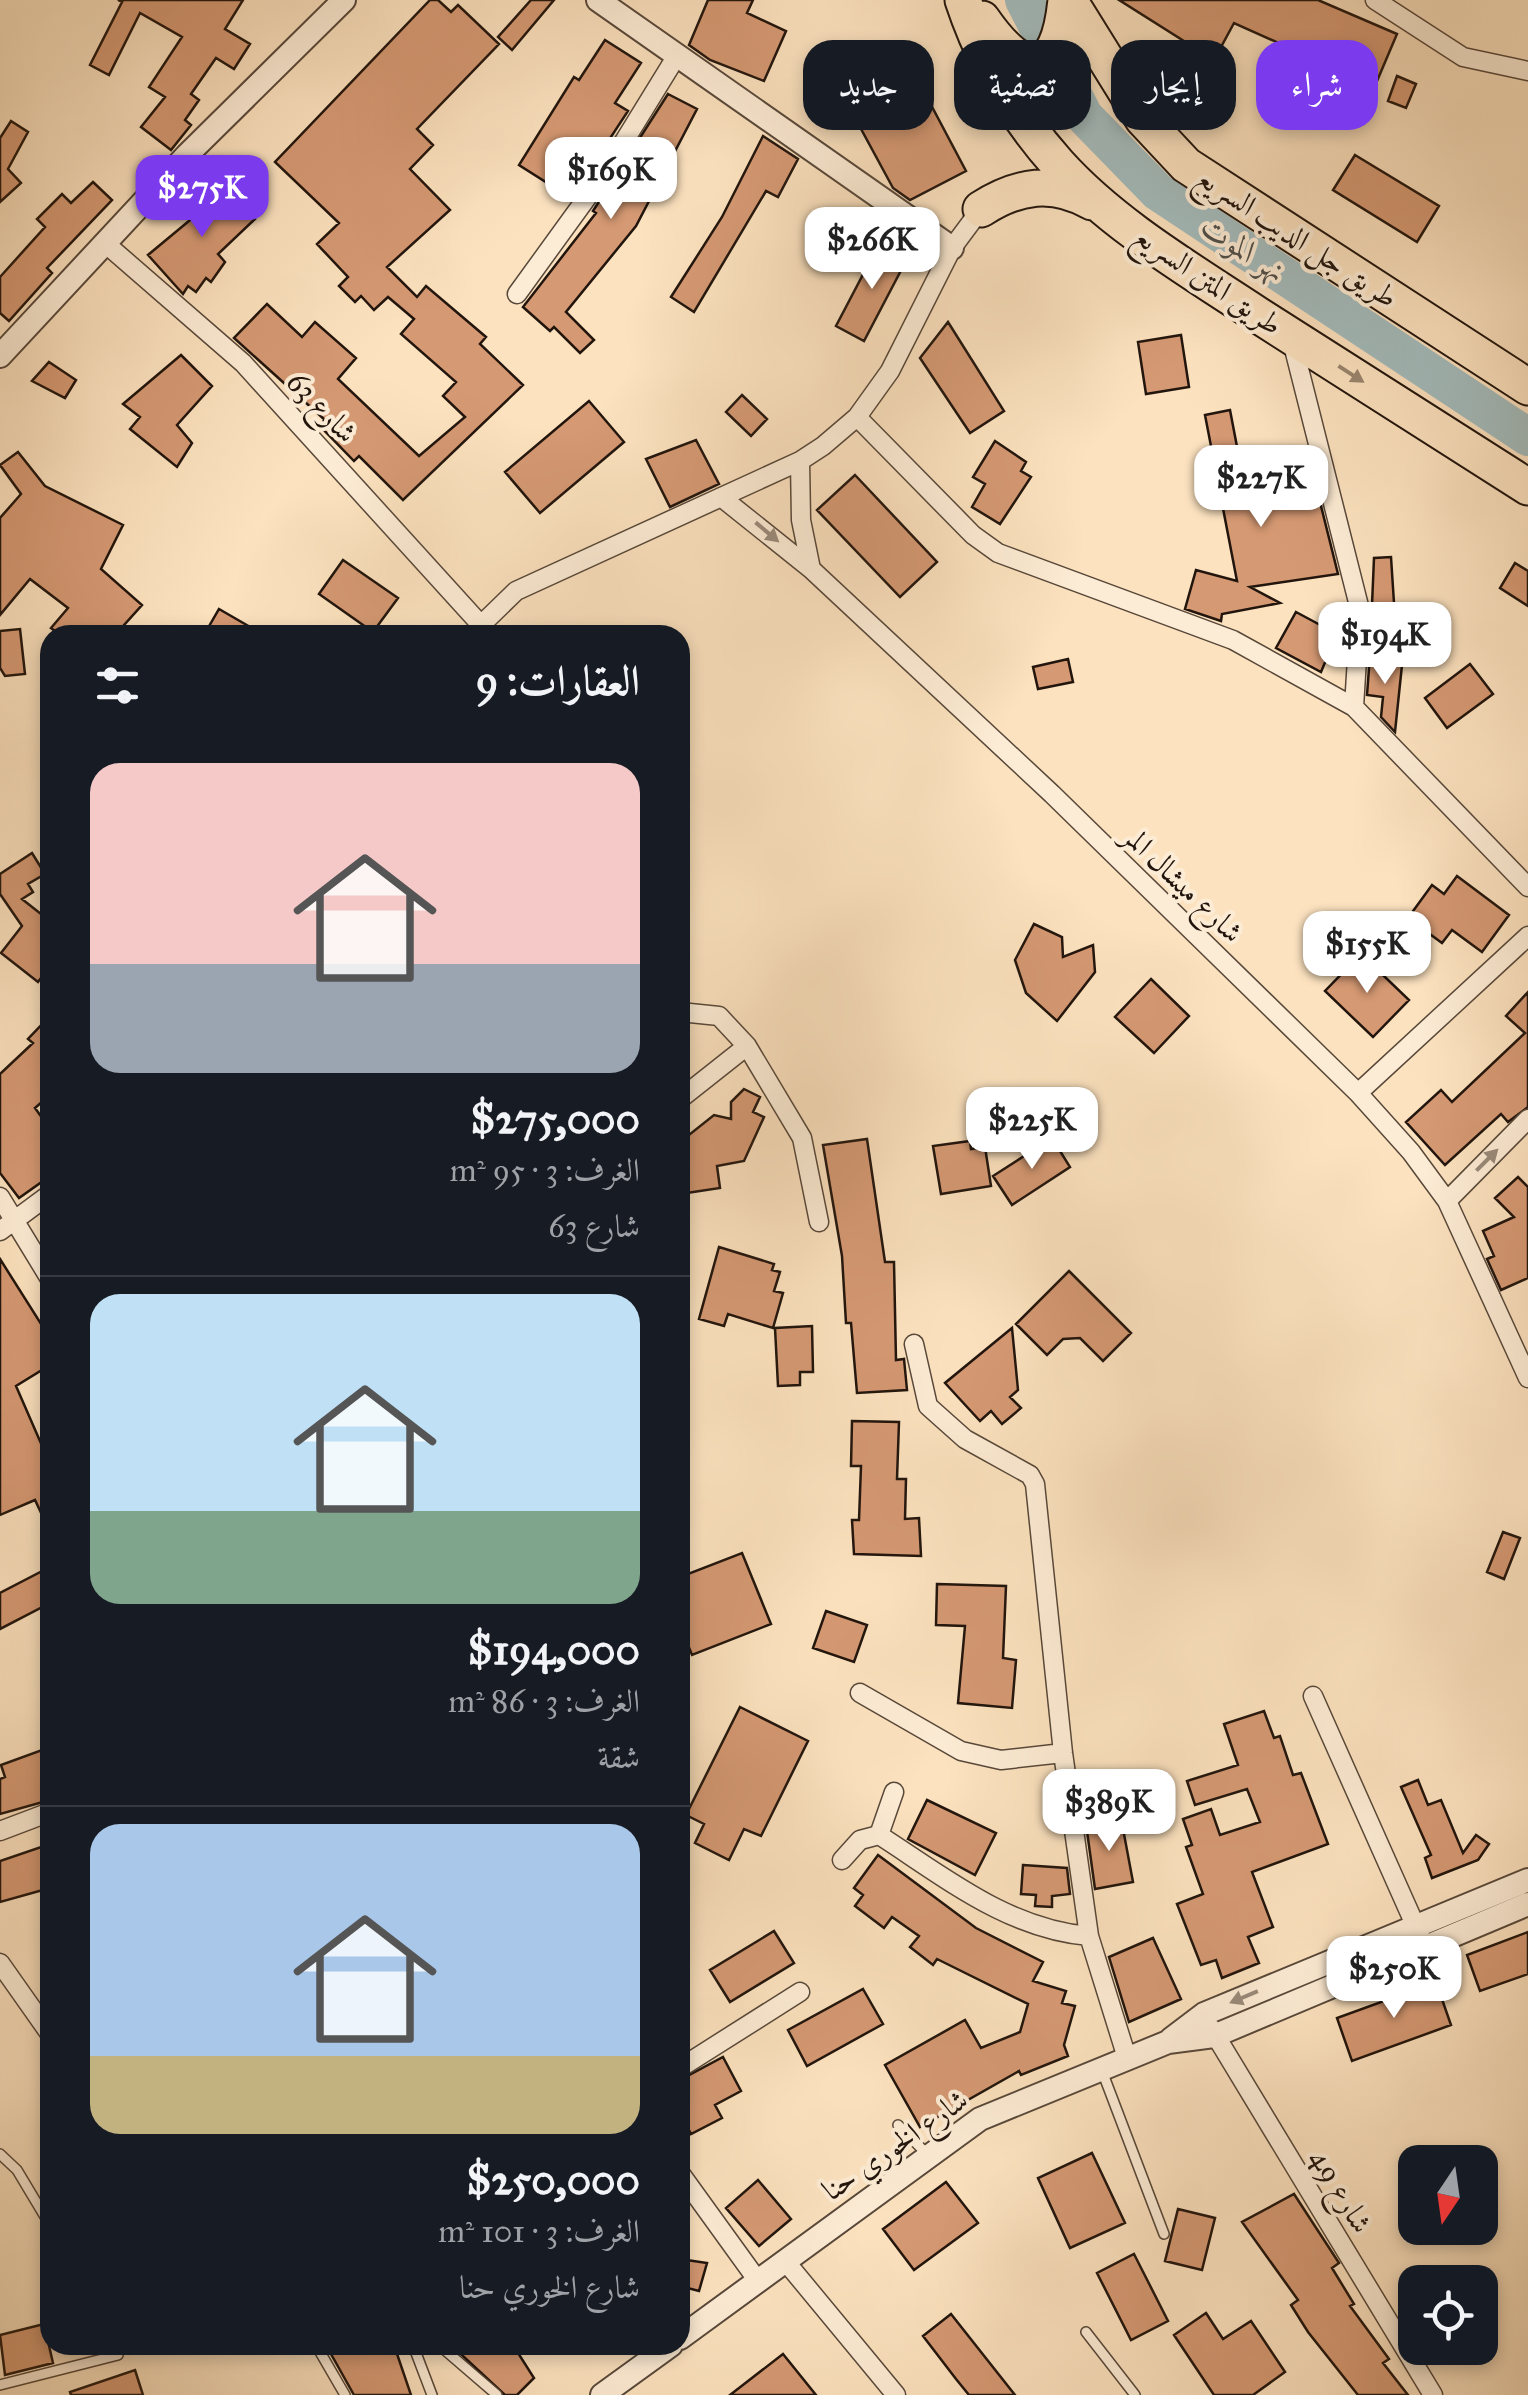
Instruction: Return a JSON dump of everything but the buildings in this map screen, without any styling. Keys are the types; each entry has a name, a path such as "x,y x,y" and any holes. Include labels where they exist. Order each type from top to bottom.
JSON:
{"highway":[{"path":"963,0 1001,45 1017,58 1036,63 1053,54 1062,35 1067,0"},
{"name":"طريق المتن السريع","path":"963,0 980,40"},
{"name":"طريق جل الديب السريع","path":"1067,0 1143,119 1186,165 1528,387"},
{"path":"981,209 1019,160 1017,130"},
{"name":"طريق المتن السريع","path":"1034,130 1060,166 1117,216 1291,336 1528,487"},
{"path":"981,209 1015,190 1043,187 1076,193 1117,216"}],"street":[{"path":"0,356 187,155 344,0"},
{"path":"598,0 952,248"},
{"path":"1375,0 1464,57 1528,71"},
{"path":"516,294 604,174 676,57"},
{"path":"484,625 516,591 800,461 857,417 911,335 952,248 981,209"},
{"name":"شارع 63","path":"106,244 243,363 475,625"},
{"path":"1291,336 1360,610 1354,707"},
{"path":"857,417 973,535 998,552 1233,640 1354,707 1528,887"},
{"path":"800,461 801,520 811,569"},
{"name":"شارع ميشال المر","path":"721,497 811,569 1052,794 1358,1093 1412,1152 1446,1201 1528,1378"},
{"path":"1358,1093 1528,936"},
{"path":"690,1013 719,1016 748,1046 802,1138 819,1222"},
{"path":"690,1091 748,1046"},
{"path":"1446,1201 1528,1118"},
{"path":"0,1197 7,1226 40,1267"},
{"path":"7,1226 40,1201"},
{"path":"914,1344 928,1406 965,1439 1030,1475 1034,1484 1063,1753 1089,1936 1128,2058"},
{"path":"860,1693 961,1751 1000,1760 1063,1753"},
{"path":"1313,1696 1420,1935"},
{"path":"879,1834 894,1792"},
{"path":"0,1832 40,1816"},
{"path":"879,1834 1002,1913 1056,1933 1089,1936"},
{"path":"842,1860 860,1840 879,1834"},
{"name":"شارع الخوري حنا","path":"690,2331 980,2119 1420,1935 1528,1880"},
{"name":"شارع الخوري حنا","path":"1420,1935 1528,1904"},
{"path":"0,1963 40,2020"},
{"path":"690,2062 800,1992"},
{"name":"شارع 49","path":"1209,2025 1433,2395"},
{"path":"690,2187 758,2281"},
{"path":"786,2262 896,2395"},
{"path":"602,2395 657,2355"}],"lane":[{"path":"1100,2068 1164,2234"},
{"path":"898,2125 927,2154"},
{"path":"0,2154 17,2170 40,2208"},
{"path":"1086,2332 1135,2395"},
{"path":"0,2386 118,2355"},
{"path":"322,2355 345,2395"},
{"path":"417,2355 432,2395"},
{"path":"451,2355 497,2395"}],"waterway":[{"name":"نهر الموت","path":"1024,0 1084,116 1158,192 1528,437"}]}
